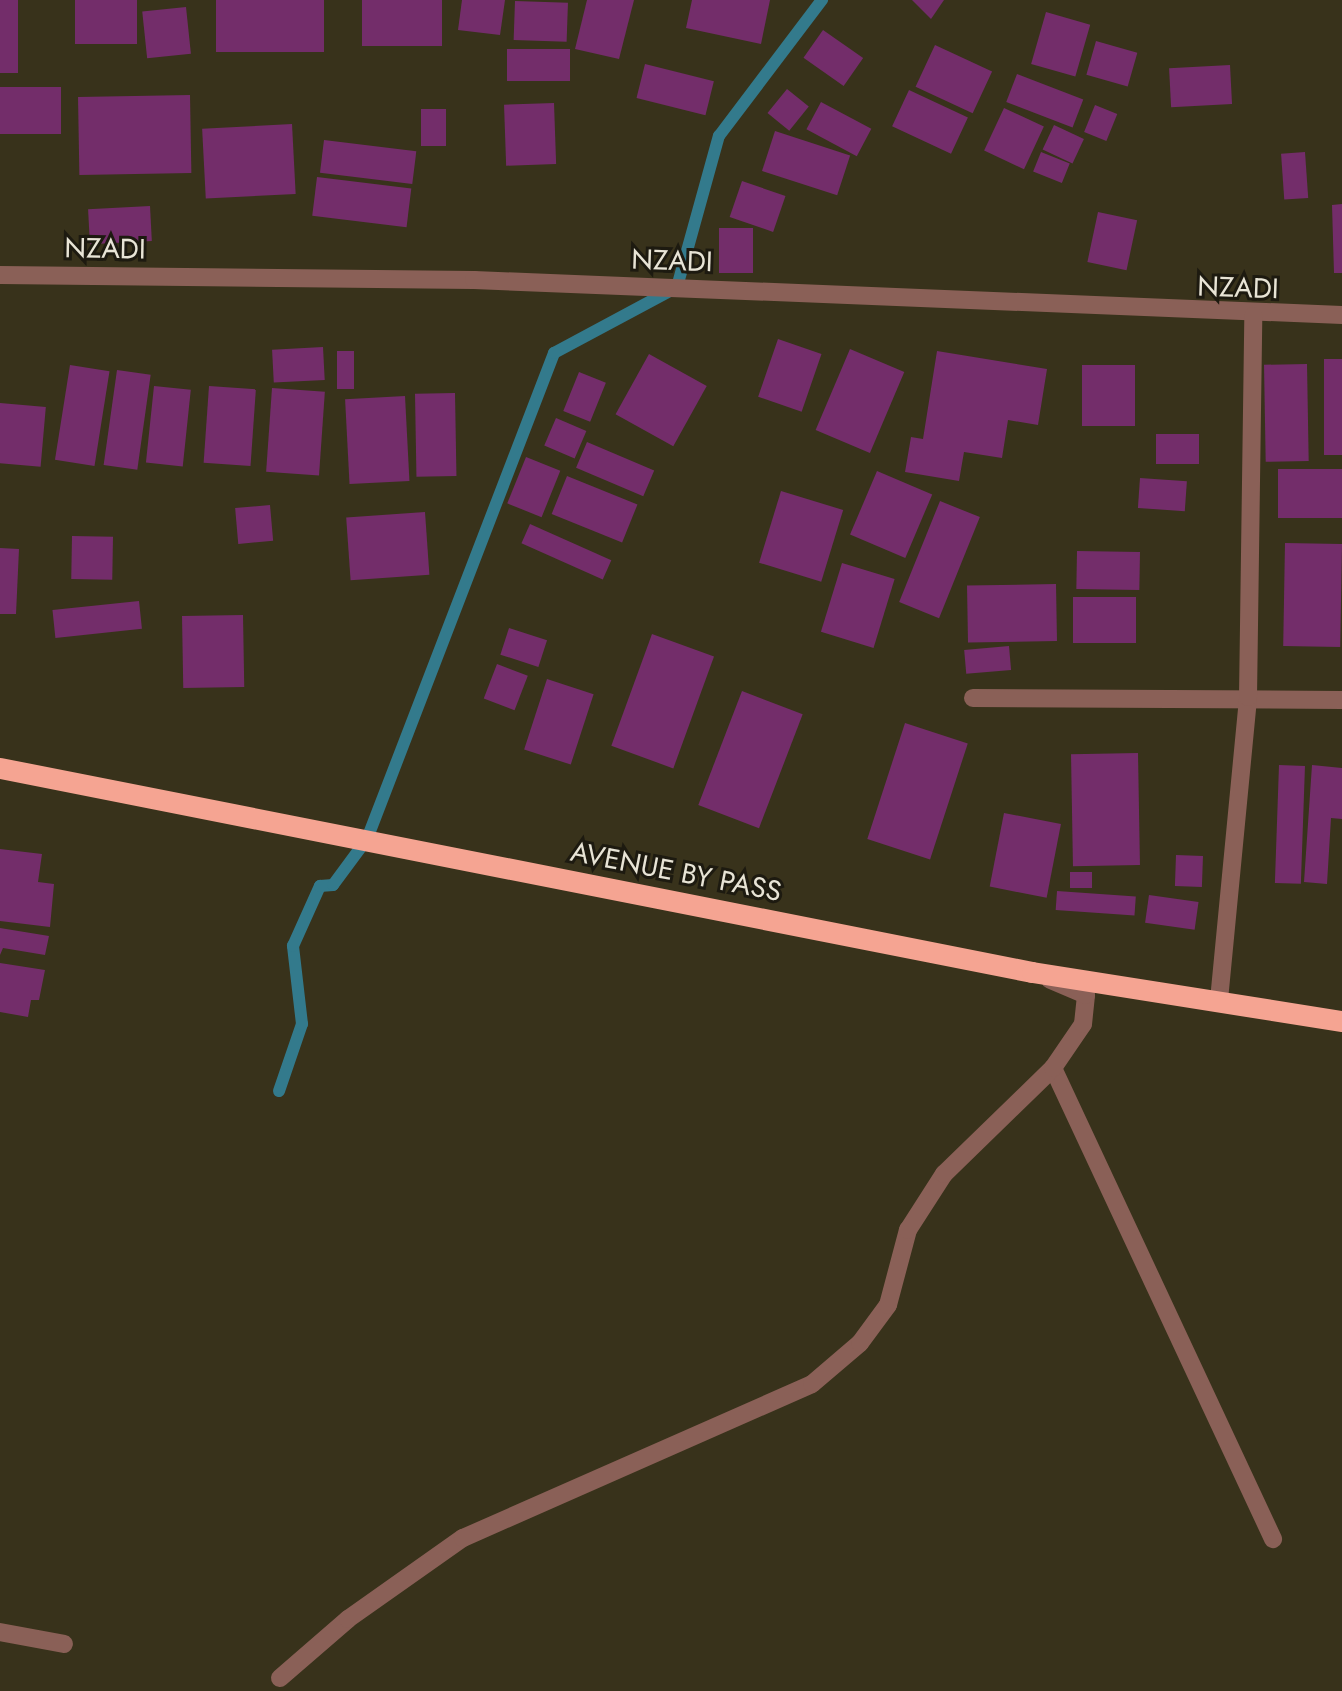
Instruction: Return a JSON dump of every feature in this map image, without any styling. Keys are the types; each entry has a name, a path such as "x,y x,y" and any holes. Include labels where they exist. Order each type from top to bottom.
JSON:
{"highway":[{"name":"AVENUE BY PASS","path":"0,768 1032,972 1342,1021"}],"street":[{"name":"NZADI","path":"0,275 501,281 1253,316 1342,316"},
{"path":"1219,1000 1248,697 1253,316"},
{"path":"973,698 1248,697 1342,700"},
{"path":"280,1678 348,1619 463,1538 812,1384 860,1343 888,1305 908,1230 944,1174 1053,1068 1083,1024 1086,995 1032,972"},
{"path":"1053,1068 1273,1539"},
{"path":"0,1632 64,1644"}],"building":[{"path":"0,0 18,0 18,73 0,73"},
{"path":"75,0 137,0 137,44 75,44"},
{"path":"216,0 324,0 324,52 216,52"},
{"path":"362,0 442,0 442,46 362,46"},
{"path":"462,0 505,0 500,35 458,30"},
{"path":"587,0 634,0 619,59 575,49"},
{"path":"692,0 770,0 761,44 686,28"},
{"path":"912,0 944,0 931,19"},
{"path":"515,1 568,3 567,42 514,40"},
{"path":"186,7 191,54 147,58 142,12"},
{"path":"1046,12 1090,25 1075,77 1031,64"},
{"path":"823,30 863,58 844,86 803,58"},
{"path":"1096,41 1137,53 1128,86 1086,75"},
{"path":"935,45 992,72 973,113 916,87"},
{"path":"507,49 570,49 570,81 507,81"},
{"path":"645,64 714,81 705,115 637,98"},
{"path":"1230,65 1232,104 1171,107 1169,68"},
{"path":"1017,74 1083,99 1073,127 1006,102"},
{"path":"0,87 61,87 61,134 0,134"},
{"path":"787,89 809,107 789,131 767,113"},
{"path":"909,90 968,117 951,154 892,126"},
{"path":"190,95 191,173 79,175 78,97"},
{"path":"821,102 871,129 857,156 806,129"},
{"path":"554,103 556,164 506,166 504,105"},
{"path":"1095,105 1117,114 1106,141 1084,132"},
{"path":"1004,108 1044,127 1024,169 984,151"},
{"path":"421,109 446,109 446,146 421,146"},
{"path":"292,124 296,194 206,199 202,129"},
{"path":"1054,125 1084,139 1072,163 1043,149"},
{"path":"775,131 850,155 837,195 762,171"},
{"path":"324,140 416,151 412,184 320,173"},
{"path":"1041,152 1070,164 1062,183 1033,171"},
{"path":"1305,152 1308,198 1284,200 1281,154"},
{"path":"317,177 411,189 407,227 312,216"},
{"path":"742,181 785,196 773,232 730,217"},
{"path":"1342,204 1342,273 1334,273 1332,205"},
{"path":"150,206 152,241 90,244 88,209"},
{"path":"1098,212 1137,220 1127,270 1087,262"},
{"path":"719,228 753,228 753,273 719,273"},
{"path":"778,339 821,354 802,412 758,397"},
{"path":"323,347 325,380 274,383 272,350"},
{"path":"850,349 904,372 870,453 816,430"},
{"path":"337,351 354,351 354,389 337,389"},
{"path":"937,351 1047,369 1038,425 1008,420 1002,458 964,452 959,481 905,472 911,437 923,439"},
{"path":"649,354 707,386 673,446 616,414"},
{"path":"1324,359 1342,359 1342,455 1324,455"},
{"path":"1307,364 1309,461 1266,462 1264,365"},
{"path":"70,365 110,371 94,466 55,460"},
{"path":"1082,365 1135,365 1135,426 1082,426"},
{"path":"117,370 151,375 137,470 104,465"},
{"path":"579,372 606,383 590,422 563,411"},
{"path":"154,386 191,390 183,466 146,463"},
{"path":"209,386 256,389 251,466 204,463"},
{"path":"272,388 325,392 319,475 266,472"},
{"path":"455,393 456,476 416,477 415,394"},
{"path":"405,396 409,481 350,484 345,399"},
{"path":"0,403 46,407 41,467 0,463"},
{"path":"556,418 586,431 575,459 544,446"},
{"path":"1156,434 1199,434 1199,464 1156,464"},
{"path":"587,442 654,471 643,496 576,468"},
{"path":"526,457 560,471 542,517 507,503"},
{"path":"1278,469 1342,469 1342,518 1278,518"},
{"path":"877,471 932,494 905,558 850,535"},
{"path":"567,476 637,504 622,542 552,514"},
{"path":"1140,478 1187,481 1185,511 1138,508"},
{"path":"781,491 843,510 821,582 759,563"},
{"path":"940,501 980,517 939,618 899,602"},
{"path":"270,505 273,541 238,544 235,508"},
{"path":"425,512 429,575 351,580 346,518"},
{"path":"530,524 611,560 603,579 521,543"},
{"path":"72,536 113,537 112,580 71,579"},
{"path":"1285,543 1342,544 1340,647 1283,646"},
{"path":"0,548 19,549 16,614 0,614"},
{"path":"1077,551 1140,552 1139,590 1076,589"},
{"path":"842,563 895,579 874,648 821,632"},
{"path":"1056,584 1057,641 968,643 967,586"},
{"path":"1073,597 1136,597 1136,643 1073,643"},
{"path":"139,601 142,629 55,638 52,610"},
{"path":"243,615 244,687 183,688 182,616"},
{"path":"509,628 547,640 538,667 500,655"},
{"path":"652,634 714,657 673,768 611,746"},
{"path":"1009,646 1011,670 966,674 964,650"},
{"path":"497,664 528,676 515,710 484,699"},
{"path":"547,679 594,694 571,765 524,749"},
{"path":"742,691 803,714 759,828 698,805"},
{"path":"905,723 968,743 930,859 867,839"},
{"path":"1138,753 1140,865 1073,866 1071,754"},
{"path":"1279,765 1305,766 1301,884 1275,883"},
{"path":"1312,765 1342,768 1342,819 1331,818 1327,884 1304,882"},
{"path":"1004,813 1061,824 1047,898 990,887"},
{"path":"0,849 42,854 38,882 54,884 50,927 0,921"},
{"path":"1176,855 1203,856 1202,887 1175,886"},
{"path":"1070,872 1092,872 1092,888 1070,888"},
{"path":"1057,891 1136,897 1134,915 1056,910"},
{"path":"1149,895 1199,902 1195,930 1145,923"},
{"path":"0,928 49,936 45,955 3,948 0,955"},
{"path":"0,963 45,970 39,1000 31,1000 28,1017 0,1012"}],"waterway":[{"path":"279,1091 302,1024 293,946 320,886 333,885 367,839 554,353 677,287 719,136 822,0"}]}
